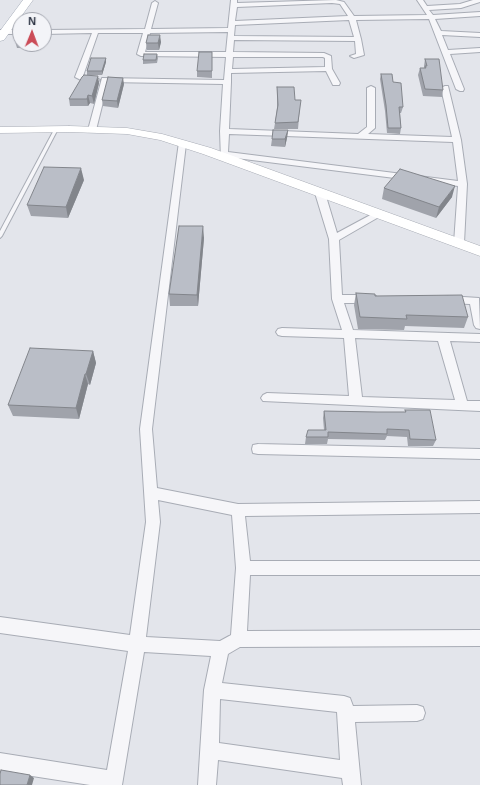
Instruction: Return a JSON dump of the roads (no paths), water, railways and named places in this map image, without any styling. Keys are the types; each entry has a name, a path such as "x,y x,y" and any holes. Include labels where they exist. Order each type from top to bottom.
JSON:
{"main road":[{"path":"1,34 18,0"},
{"path":"1,34 28,0"}],"street":[{"path":"420,0 432,18 439,33 460,89"},
{"path":"425,8 461,6 479,0"},
{"path":"225,156 224,131 230,38 234,3 336,1 342,3 352,18 358,40 360,55 354,56"},
{"path":"155,3 141,54 324,54 329,57 328,69 336,83"},
{"path":"432,18 480,14"},
{"path":"52,32 147,31 352,18 432,18 480,21"},
{"path":"96,31 79,78 105,80 227,82"},
{"path":"1,34 12,33"},
{"path":"439,33 480,35"},
{"path":"230,38 358,40"},
{"path":"446,52 480,50"},
{"path":"228,71 328,69"},
{"path":"92,130 105,80"},
{"path":"360,135 371,128 371,88"},
{"path":"445,88 457,140 463,184 459,243"},
{"path":"0,130 92,130 162,137 225,156 320,193 480,251"},
{"path":"224,131 360,135 457,140"},
{"path":"0,762 113,783 138,644 153,522 146,429 182,144"},
{"path":"225,156 463,184"},
{"path":"320,193 334,239 337,299 349,334 356,401"},
{"path":"334,239 379,214"},
{"path":"337,299 383,299"},
{"path":"436,300 475,301 480,325"},
{"path":"282,332 480,338"},
{"path":"443,338 462,405"},
{"path":"267,398 480,406"},
{"path":"258,449 480,454"},
{"path":"150,492 238,510 480,508"},
{"path":"238,510 243,568 239,639"},
{"path":"243,568 480,568"},
{"path":"0,625 138,644 222,649 239,639 480,638"},
{"path":"207,785 212,690 222,649"},
{"path":"212,690 344,704"},
{"path":"344,704 348,714 417,713"},
{"path":"210,750 351,777 344,704"}],"lane":[{"path":"0,236 56,129"}]}
